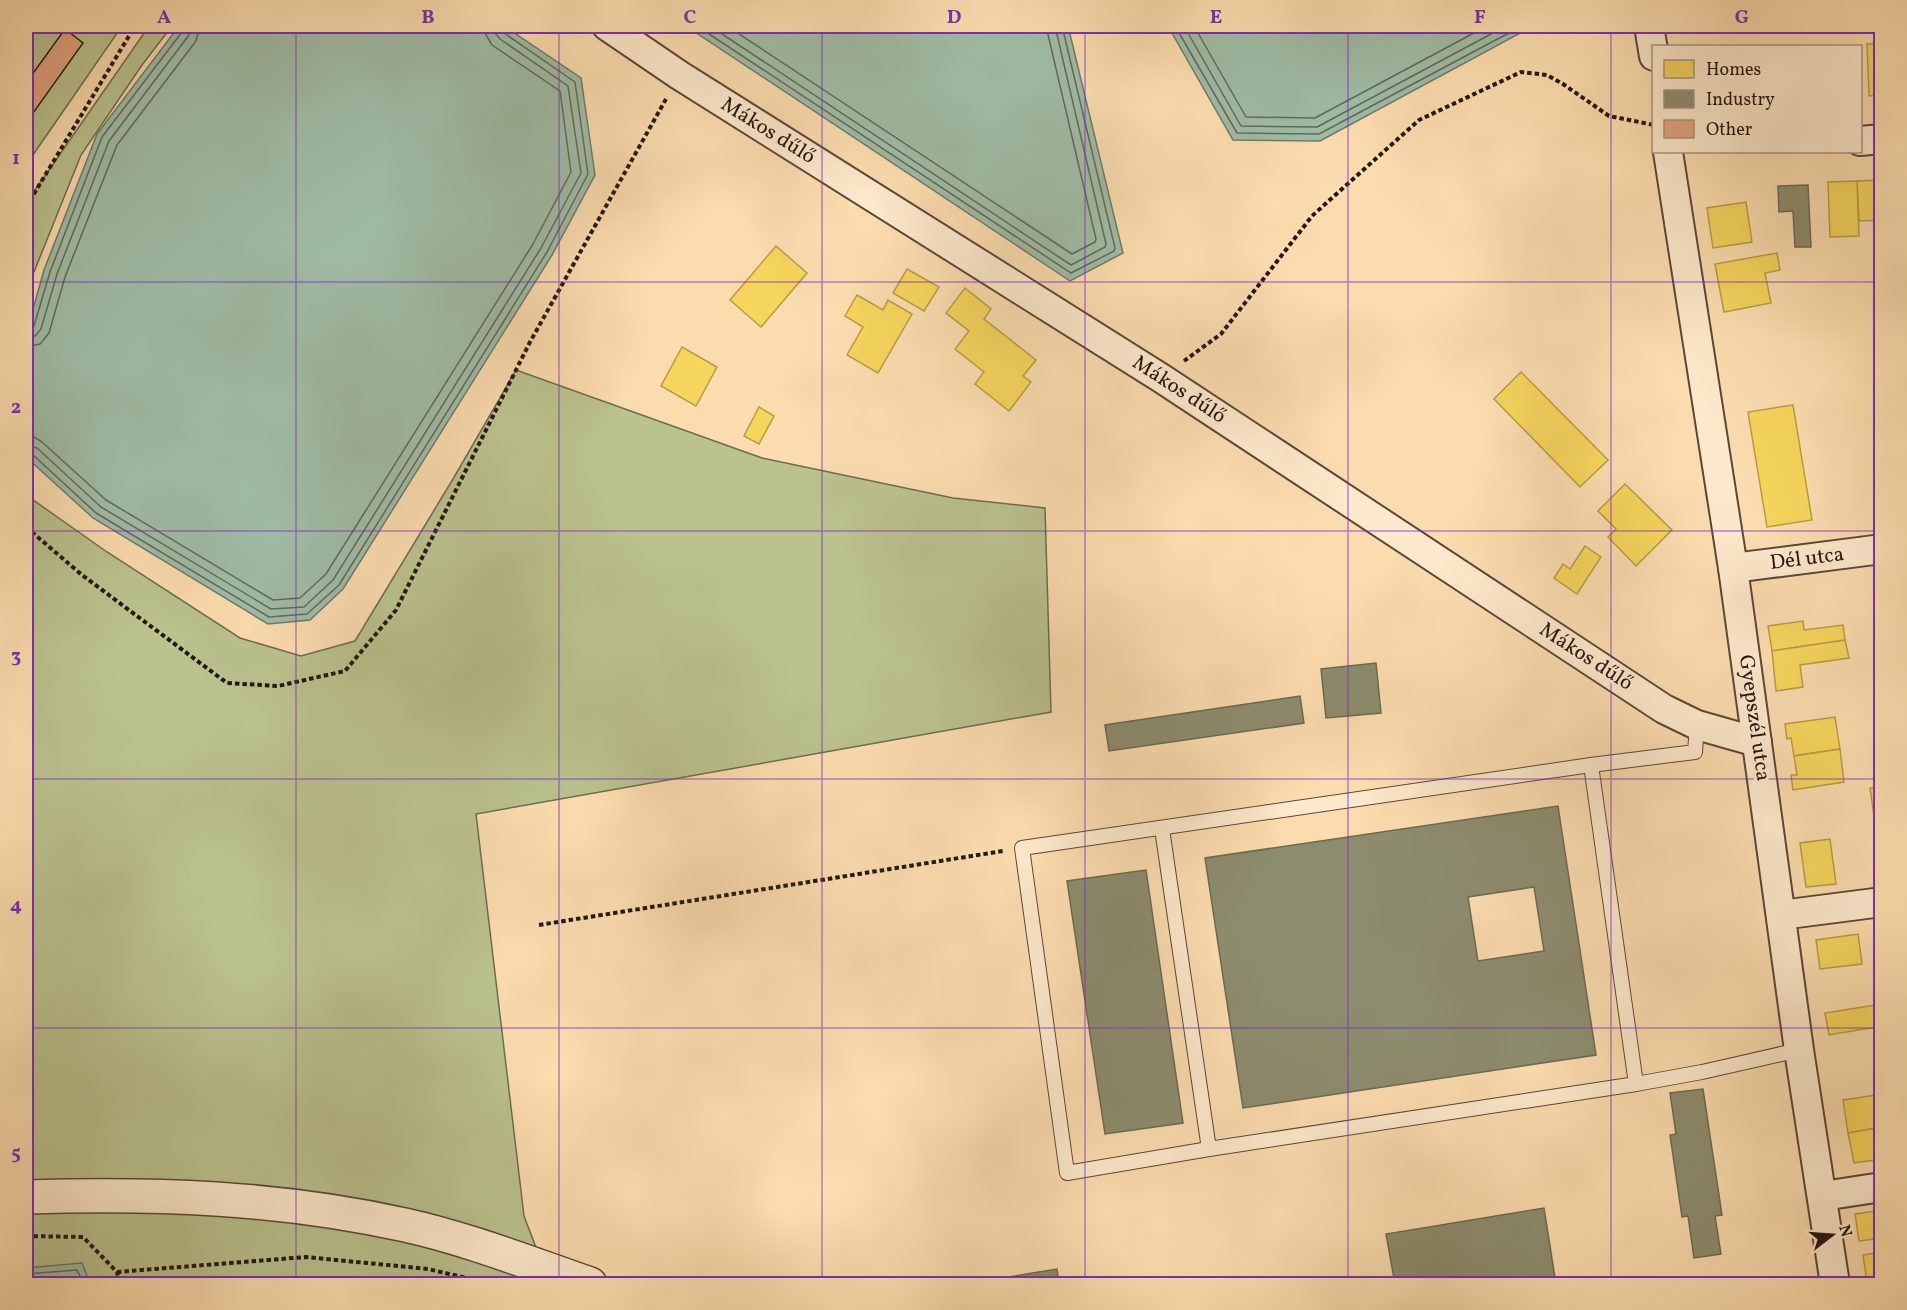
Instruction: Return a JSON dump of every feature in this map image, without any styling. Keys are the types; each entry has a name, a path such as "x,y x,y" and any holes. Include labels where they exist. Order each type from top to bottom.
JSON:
{"street":[{"name":"Mákos dűlő","path":"607,26 679,75 1161,378 1664,709 1697,725 1757,742"},
{"path":"1649,26 1652,48"},
{"path":"1862,141 1881,139"},
{"name":"Gyepszél utca","path":"1668,153 1733,568 1799,1050 1835,1284"},
{"name":"Dél utca","path":"1733,568 1881,549"},
{"path":"1781,915 1881,902"},
{"path":"1823,1196 1881,1187"},
{"path":"26,1197 103,1194 215,1197 306,1207 406,1225 487,1248 590,1284"}],"lane":[{"path":"1697,725 1695,752 1591,765 1022,848 1067,1173 1636,1084 1799,1050"},
{"path":"1591,765 1636,1084"},
{"path":"1162,829 1209,1149"}],"path":[{"path":"26,207 135,26"},
{"path":"1161,378 1221,334 1312,216 1419,120 1521,72 1547,75 1609,116 1652,124"},
{"path":"26,527 82,575 227,682 278,686 345,671 396,610 530,342 679,75"},
{"path":"539,925 1022,848"},
{"path":"26,1236 83,1237 117,1272 120,1284"},
{"path":"117,1272 306,1257 428,1269 496,1284"}],"green space":[{"path":"26,26 122,26 26,165"},
{"path":"149,26 172,26 142,65 81,155 34,272 26,271 26,203"},
{"path":"516,370 762,458 953,498 1045,508 1051,712 476,814 524,1216 550,1284 26,1284 26,495 107,552 240,638 301,656 355,641"}],"water":[{"path":"179,26 504,26 581,78 595,175 552,255 343,589 310,620 268,624 93,518 26,457 26,334 44,270 97,134"},
{"path":"686,26 1068,26 1123,253 1070,281"},
{"path":"1168,26 1528,26 1526,30 1320,141 1233,140"},
{"path":"82,1263 90,1284 26,1284 26,1268"}],"building: Homes":[{"path":"1882,43 1882,95 1869,96 1867,44"},
{"path":"1882,180 1882,220 1859,221 1857,181"},
{"path":"1857,181 1859,236 1830,237 1828,182"},
{"path":"1746,202 1752,242 1713,248 1707,208"},
{"path":"776,246 807,273 761,327 730,300"},
{"path":"1777,253 1780,270 1765,273 1771,303 1724,312 1715,264"},
{"path":"907,269 939,287 924,311 893,293"},
{"path":"965,288 991,309 984,319 1036,360 1023,376 1031,382 1009,411 975,384 984,372 955,349 969,331 946,313"},
{"path":"857,295 883,310 888,300 912,314 878,373 847,355 863,327 845,316"},
{"path":"682,347 717,367 696,406 661,386"},
{"path":"1521,372 1608,460 1580,487 1494,399"},
{"path":"1793,405 1812,520 1767,527 1748,412"},
{"path":"759,407 774,416 759,444 744,436"},
{"path":"1625,484 1672,530 1636,566 1608,537 1616,529 1598,511"},
{"path":"1585,546 1601,557 1577,594 1554,578 1563,564 1570,569"},
{"path":"1803,621 1804,630 1843,625 1845,640 1772,651 1768,626"},
{"path":"1845,640 1849,658 1800,665 1803,687 1776,691 1772,651"},
{"path":"1835,717 1840,749 1794,756 1791,738 1787,739 1785,724"},
{"path":"1840,749 1844,782 1793,790 1791,775 1797,775 1794,756"},
{"path":"1882,786 1882,871 1870,788"},
{"path":"1830,839 1836,884 1806,887 1800,843"},
{"path":"1858,934 1862,964 1820,969 1816,940"},
{"path":"1882,1004 1882,1026 1829,1035 1825,1013"},
{"path":"1882,1094 1882,1127 1848,1133 1843,1100"},
{"path":"1882,1127 1882,1159 1854,1163 1848,1133"},
{"path":"1882,1210 1882,1238 1859,1241 1855,1214"},
{"path":"1882,1252 1882,1280 1867,1282 1863,1255"}],"building: Industry":[{"path":"1808,185 1811,247 1795,247 1793,211 1779,212 1778,186"},
{"path":"1376,663 1381,713 1326,718 1321,669"},
{"path":"1300,696 1304,723 1109,751 1105,725"},
{"path":"1558,806 1596,1055 1243,1108 1205,858","holes":["1534,887 1544,951 1478,961 1468,897"]},
{"path":"1146,870 1183,1123 1105,1134 1067,881"},
{"path":"1703,1089 1722,1215 1715,1216 1721,1254 1694,1258 1688,1216 1682,1217 1670,1135 1676,1134 1670,1093"},
{"path":"1544,1208 1556,1284 1395,1284 1386,1234"},
{"path":"1057,1269 1059,1284 966,1284"}],"building: Other":[{"path":"65,29 83,43 26,123 26,83"}]}
